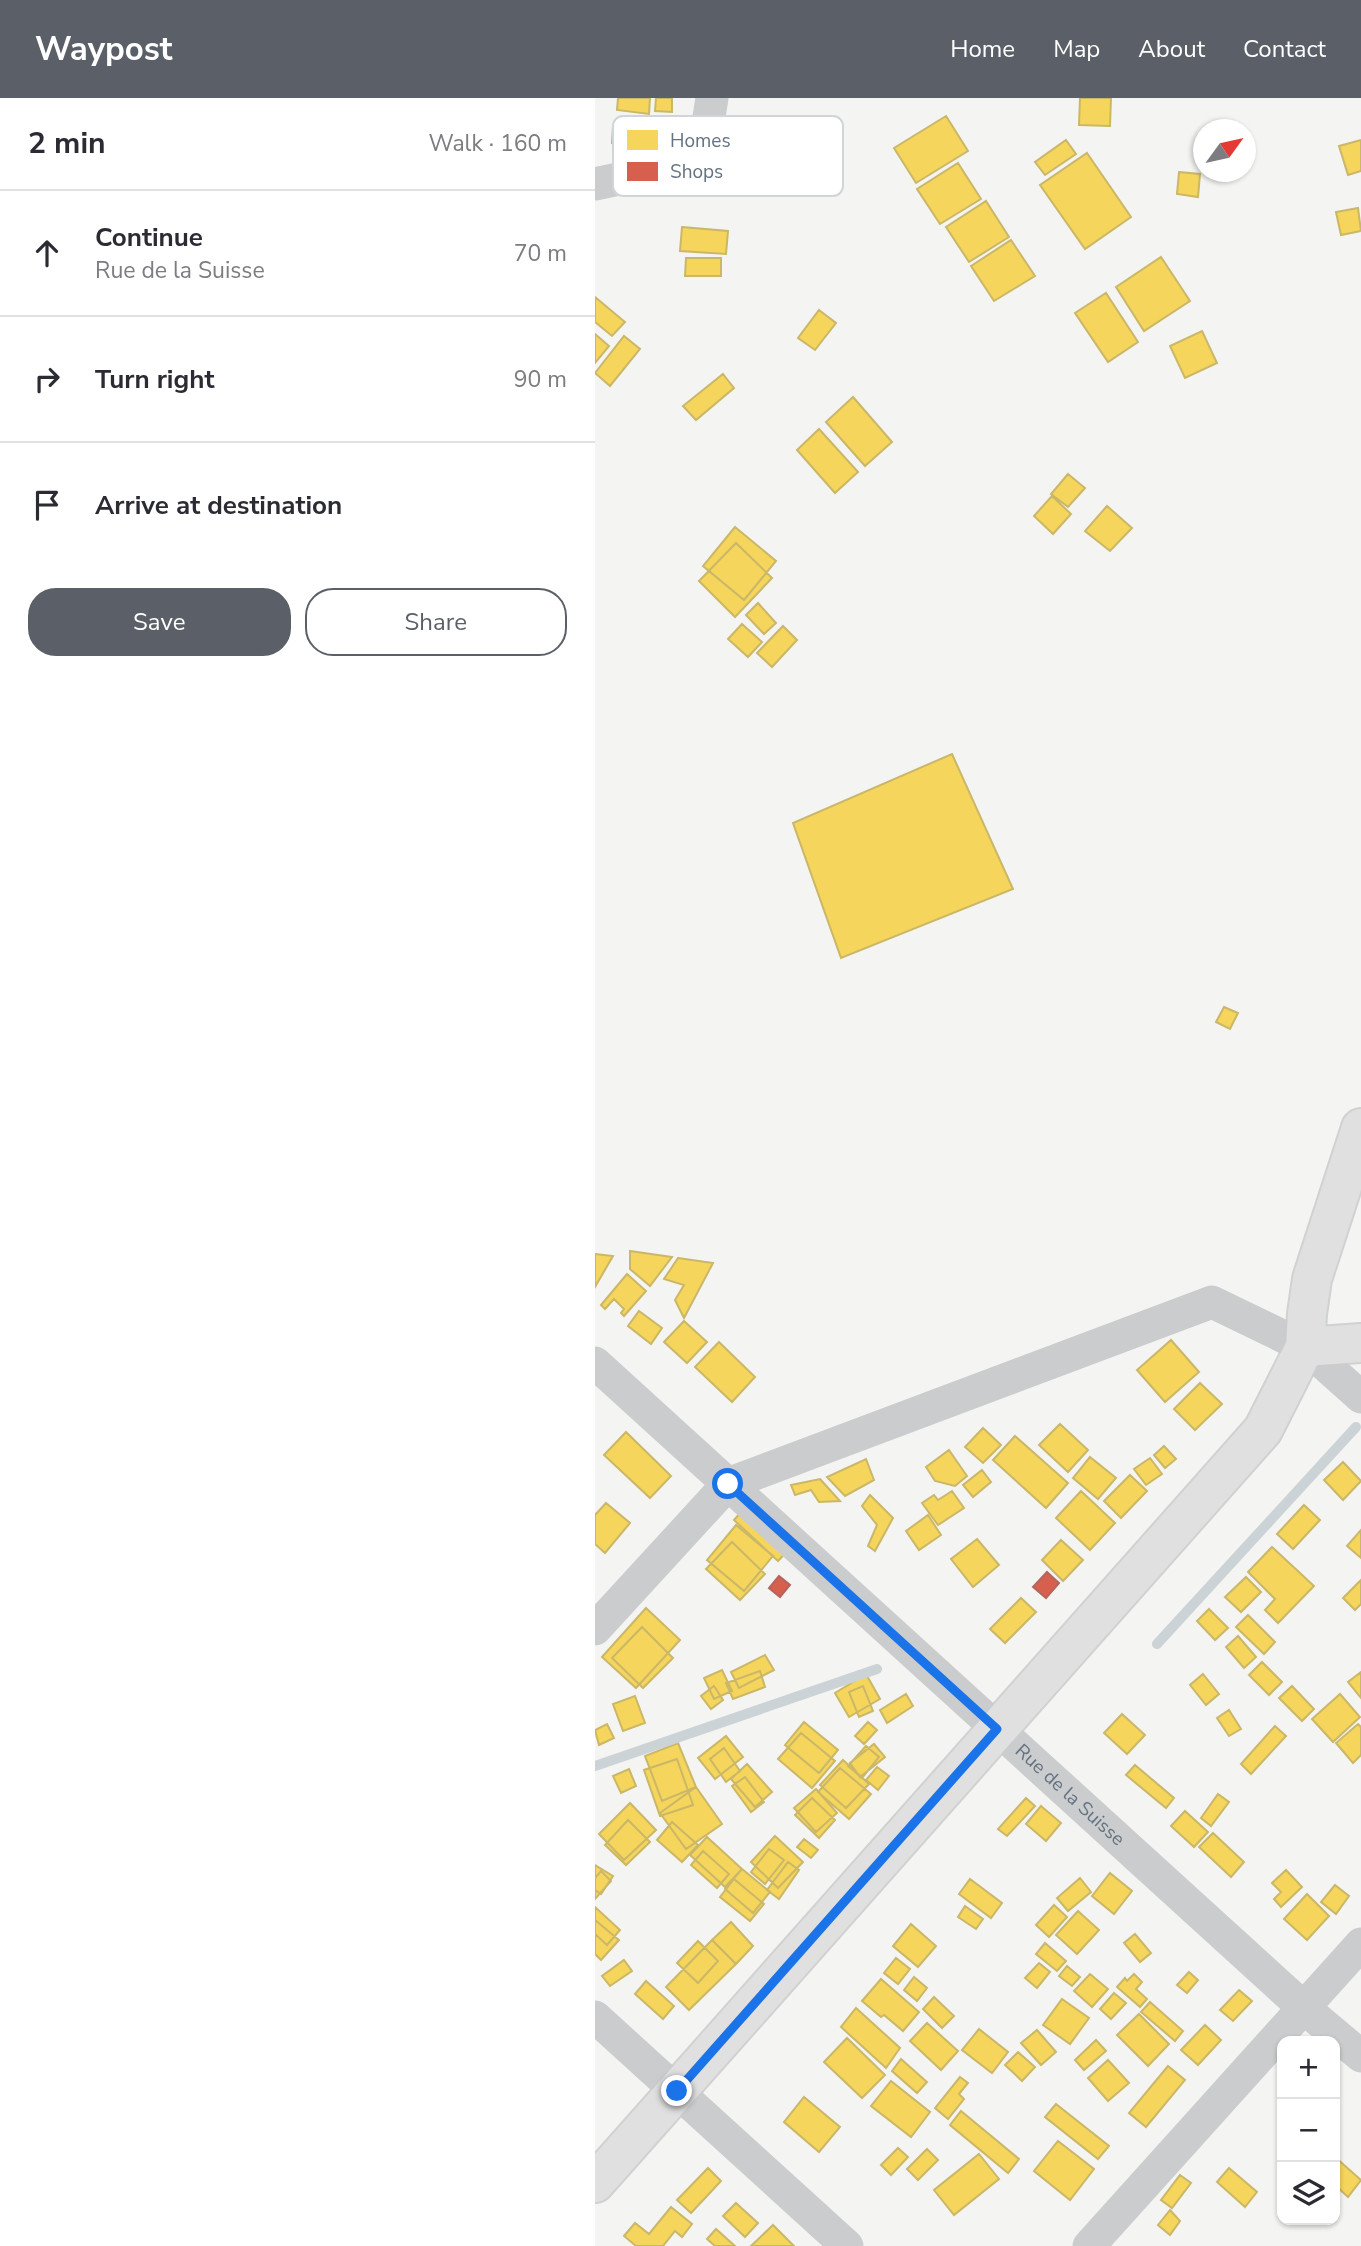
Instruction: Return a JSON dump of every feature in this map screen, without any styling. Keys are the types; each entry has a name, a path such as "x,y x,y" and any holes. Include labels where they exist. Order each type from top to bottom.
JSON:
{"street":[{"path":"709,116 712,98"},
{"path":"595,184 613,180"},
{"path":"595,2183 1263,1430 1305,1347 1312,1279 1361,1128"},
{"path":"595,1629 728,1484 1212,1302 1305,1347 1361,1397"},
{"path":"1305,1347 1361,1343"},
{"name":"Rue de la Suisse","path":"595,1363 1304,2008 1361,2056"},
{"path":"1089,2246 1361,1944"},
{"path":"595,2017 847,2246"}],"building: Homes":[{"path":"618,98 650,98 649,114 617,110"},
{"path":"656,98 672,98 672,112 655,111"},
{"path":"1080,98 1111,98 1110,126 1079,125"},
{"path":"946,116 968,151 916,183 894,148"},
{"path":"1066,140 1076,154 1045,175 1035,162"},
{"path":"1361,140 1361,171 1348,175 1339,146"},
{"path":"1087,153 1131,217 1085,249 1040,185"},
{"path":"958,163 981,199 940,224 917,189"},
{"path":"1179,172 1193,173 1193,182 1199,182 1198,197 1177,194"},
{"path":"986,201 1009,237 969,262 946,227"},
{"path":"1358,208 1361,231 1341,235 1336,212"},
{"path":"682,227 728,231 726,254 680,251"},
{"path":"1011,240 1035,276 994,301 971,266"},
{"path":"1161,257 1190,301 1144,331 1116,287"},
{"path":"686,258 721,258 721,276 685,276"},
{"path":"1106,293 1138,342 1108,362 1075,313"},
{"path":"595,297 625,322 612,336 595,322"},
{"path":"819,310 836,323 815,350 798,338"},
{"path":"1202,331 1217,363 1185,378 1170,346"},
{"path":"595,334 609,346 595,363"},
{"path":"624,336 640,349 610,386 595,373"},
{"path":"723,374 734,388 696,420 683,406"},
{"path":"853,397 892,442 865,466 826,422"},
{"path":"819,429 858,472 835,493 797,450"},
{"path":"1068,474 1085,488 1068,507 1051,494"},
{"path":"1052,496 1071,514 1053,534 1034,516"},
{"path":"1107,506 1132,528 1110,551 1085,531"},
{"path":"735,527 776,561 744,600 703,566"},
{"path":"736,543 772,578 735,617 699,581"},
{"path":"758,603 776,623 764,634 746,615"},
{"path":"742,624 762,642 748,657 728,639"},
{"path":"783,626 797,640 772,667 757,653"},
{"path":"952,754 1013,889 841,958 793,823"},
{"path":"1224,1007 1238,1013 1230,1029 1216,1022"},
{"path":"630,1251 672,1257 650,1286 630,1269"},
{"path":"595,1254 613,1256 595,1287"},
{"path":"678,1258 713,1263 684,1318 675,1300 684,1285 664,1279"},
{"path":"627,1274 646,1291 624,1316 621,1313 624,1309 614,1299 605,1309 601,1305"},
{"path":"639,1311 662,1328 651,1344 628,1326"},
{"path":"684,1321 707,1342 687,1363 664,1342"},
{"path":"1171,1340 1199,1372 1165,1402 1137,1370"},
{"path":"719,1342 755,1377 732,1402 695,1367"},
{"path":"1200,1383 1222,1404 1195,1430 1174,1409"},
{"path":"1060,1424 1088,1450 1068,1472 1039,1445"},
{"path":"983,1428 1001,1445 983,1463 965,1447"},
{"path":"626,1432 671,1476 650,1498 604,1455"},
{"path":"1015,1436 1068,1483 1046,1508 993,1460"},
{"path":"1164,1446 1176,1459 1165,1468 1154,1455"},
{"path":"949,1450 967,1476 955,1486 935,1481 926,1467"},
{"path":"1090,1457 1116,1478 1098,1499 1073,1478"},
{"path":"1150,1458 1162,1474 1146,1485 1134,1469"},
{"path":"866,1459 874,1480 845,1496 827,1477"},
{"path":"1343,1462 1361,1481 1343,1500 1324,1480"},
{"path":"982,1470 991,1482 973,1497 963,1485"},
{"path":"1130,1475 1147,1491 1121,1518 1104,1501"},
{"path":"820,1479 840,1501 819,1502 811,1490 795,1495 791,1485"},
{"path":"952,1491 964,1508 938,1525 922,1503 934,1495 938,1500"},
{"path":"1081,1491 1115,1523 1090,1550 1056,1518"},
{"path":"870,1495 893,1518 875,1551 868,1546 877,1525 862,1506"},
{"path":"606,1503 630,1523 605,1553 595,1544 595,1515"},
{"path":"749,1503 793,1545 778,1561 734,1520"},
{"path":"1304,1505 1320,1520 1293,1549 1277,1534"},
{"path":"928,1515 941,1535 919,1550 906,1531"},
{"path":"736,1525 773,1556 744,1591 707,1560"},
{"path":"1361,1530 1361,1558 1347,1546"},
{"path":"977,1539 999,1565 973,1587 951,1559"},
{"path":"1061,1540 1083,1560 1063,1581 1042,1560"},
{"path":"732,1542 765,1574 740,1600 706,1569"},
{"path":"1272,1547 1314,1586 1278,1623 1265,1610 1275,1599 1248,1572"},
{"path":"1246,1577 1261,1592 1241,1612 1225,1597"},
{"path":"1361,1580 1361,1604 1355,1610 1343,1598"},
{"path":"1021,1598 1036,1612 1005,1643 990,1629"},
{"path":"646,1608 680,1640 636,1688 602,1657"},
{"path":"1209,1609 1228,1628 1215,1640 1197,1621"},
{"path":"1248,1615 1275,1642 1264,1654 1236,1627"},
{"path":"642,1627 673,1658 643,1688 612,1658"},
{"path":"1238,1636 1256,1657 1244,1668 1226,1647"},
{"path":"765,1655 774,1670 739,1688 731,1672"},
{"path":"1262,1662 1282,1682 1269,1695 1249,1675"},
{"path":"722,1670 732,1691 714,1699 704,1678"},
{"path":"760,1671 765,1687 733,1699 726,1683"},
{"path":"1361,1672 1361,1698 1348,1682"},
{"path":"866,1674 880,1699 849,1717 835,1693"},
{"path":"1203,1674 1219,1694 1206,1705 1190,1685"},
{"path":"714,1686 723,1700 711,1709 701,1696"},
{"path":"863,1686 873,1711 859,1717 849,1692"},
{"path":"1292,1686 1314,1709 1302,1721 1279,1698"},
{"path":"906,1694 913,1706 887,1723 880,1710"},
{"path":"1340,1694 1360,1717 1333,1742 1312,1719"},
{"path":"635,1696 645,1723 623,1731 613,1704"},
{"path":"1229,1710 1241,1729 1229,1736 1217,1718"},
{"path":"1122,1714 1145,1735 1127,1754 1104,1733"},
{"path":"804,1722 838,1750 819,1773 785,1745"},
{"path":"868,1722 877,1730 864,1744 855,1736"},
{"path":"607,1724 614,1738 599,1745 595,1730"},
{"path":"1358,1724 1361,1727 1361,1755 1353,1763 1336,1743"},
{"path":"1275,1726 1286,1736 1251,1774 1241,1764"},
{"path":"801,1733 835,1761 812,1788 778,1759"},
{"path":"726,1736 743,1757 715,1779 698,1758"},
{"path":"678,1743 696,1787 662,1801 645,1756"},
{"path":"874,1744 885,1757 860,1777 850,1763"},
{"path":"866,1746 879,1757 862,1778 848,1766"},
{"path":"724,1748 740,1771 726,1782 710,1759"},
{"path":"677,1759 693,1805 660,1816 644,1770"},
{"path":"843,1760 869,1784 846,1808 820,1785"},
{"path":"747,1764 772,1792 755,1807 731,1779"},
{"path":"1135,1765 1174,1798 1166,1808 1126,1775"},
{"path":"877,1767 889,1776 878,1790 866,1780"},
{"path":"840,1768 871,1794 849,1819 818,1792"},
{"path":"629,1769 636,1786 621,1793 613,1776"},
{"path":"745,1777 764,1802 751,1812 732,1786"},
{"path":"696,1787 722,1824 686,1849 660,1813"},
{"path":"816,1789 837,1813 816,1832 794,1808"},
{"path":"1218,1794 1229,1802 1211,1826 1201,1818"},
{"path":"812,1798 835,1820 819,1838 795,1815"},
{"path":"1026,1798 1035,1806 1007,1836 998,1829"},
{"path":"630,1803 656,1830 624,1860 599,1834"},
{"path":"1041,1806 1061,1823 1046,1841 1026,1824"},
{"path":"1185,1811 1208,1832 1194,1847 1171,1826"},
{"path":"628,1820 650,1842 626,1865 605,1845"},
{"path":"672,1822 698,1845 682,1862 657,1840"},
{"path":"1213,1833 1244,1862 1231,1877 1199,1847"},
{"path":"775,1836 803,1862 778,1888 751,1862"},
{"path":"707,1837 742,1869 725,1887 690,1855"},
{"path":"804,1839 818,1850 811,1858 797,1847"},
{"path":"769,1849 784,1860 765,1884 751,1872"},
{"path":"703,1851 729,1874 717,1888 691,1865"},
{"path":"788,1862 799,1870 779,1899 767,1890"},
{"path":"595,1865 613,1876 601,1894 595,1890"},
{"path":"742,1869 770,1892 753,1913 725,1889"},
{"path":"1286,1870 1302,1887 1281,1907 1274,1899 1281,1892 1272,1883"},
{"path":"601,1871 611,1881 595,1899 595,1878"},
{"path":"1110,1873 1132,1891 1114,1914 1092,1896"},
{"path":"1080,1878 1091,1892 1068,1911 1057,1898"},
{"path":"734,1879 764,1904 750,1921 720,1897"},
{"path":"970,1879 1002,1903 991,1918 959,1894"},
{"path":"1335,1885 1349,1896 1336,1914 1321,1902"},
{"path":"1307,1894 1329,1916 1307,1940 1284,1919"},
{"path":"1054,1905 1067,1917 1049,1937 1036,1925"},
{"path":"965,1906 983,1919 976,1929 958,1917"},
{"path":"595,1907 620,1930 607,1945 595,1934"},
{"path":"1078,1911 1099,1930 1077,1954 1056,1935"},
{"path":"595,1920 619,1940 601,1960 595,1954"},
{"path":"731,1922 753,1946 736,1964 712,1940"},
{"path":"911,1924 936,1946 918,1967 893,1946"},
{"path":"1135,1934 1151,1953 1140,1962 1124,1943"},
{"path":"712,1940 736,1964 689,2010 666,1987"},
{"path":"698,1941 718,1961 698,1983 677,1963"},
{"path":"1045,1943 1066,1961 1057,1971 1036,1954"},
{"path":"896,1958 910,1969 898,1984 884,1973"},
{"path":"624,1960 632,1971 610,1986 602,1976"},
{"path":"1039,1963 1050,1972 1037,1988 1025,1978"},
{"path":"1067,1966 1080,1977 1072,1986 1059,1976"},
{"path":"1189,1972 1198,1980 1187,1993 1177,1985"},
{"path":"1090,1974 1108,1989 1092,2007 1074,1991"},
{"path":"1134,1974 1142,1982 1136,1989 1147,1999 1140,2007 1117,1987 1125,1978 1127,1981"},
{"path":"914,1977 927,1988 917,2001 904,1990"},
{"path":"881,1979 919,2012 903,2031 862,2001"},
{"path":"646,1981 674,2006 663,2019 635,1994"},
{"path":"1239,1990 1252,2001 1233,2021 1220,2010"},
{"path":"1114,1993 1126,2003 1111,2019 1100,2009"},
{"path":"934,1997 954,2016 942,2028 923,2009"},
{"path":"1062,1999 1089,2018 1070,2044 1043,2025"},
{"path":"1150,2002 1183,2031 1175,2041 1141,2012"},
{"path":"856,2008 900,2048 886,2068 841,2027"},
{"path":"1139,2014 1169,2044 1148,2066 1117,2035"},
{"path":"927,2023 958,2051 941,2070 910,2041"},
{"path":"1205,2025 1221,2040 1198,2065 1181,2050"},
{"path":"979,2029 1008,2052 992,2073 962,2050"},
{"path":"1037,2030 1056,2052 1041,2065 1021,2043"},
{"path":"847,2038 885,2075 862,2098 824,2062"},
{"path":"1096,2040 1106,2051 1084,2070 1075,2060"},
{"path":"1018,2052 1035,2067 1022,2081 1005,2065"},
{"path":"901,2059 927,2082 917,2093 892,2071"},
{"path":"1108,2060 1129,2083 1108,2101 1088,2078"},
{"path":"1168,2066 1185,2080 1146,2127 1129,2113"},
{"path":"960,2077 968,2083 959,2094 964,2099 948,2119 935,2108"},
{"path":"891,2081 930,2112 911,2137 871,2106"},
{"path":"804,2097 840,2127 819,2152 784,2122"},
{"path":"1056,2104 1109,2146 1098,2159 1045,2117"},
{"path":"961,2111 1019,2159 1008,2173 950,2125"},
{"path":"1058,2141 1094,2169 1070,2200 1034,2171"},
{"path":"898,2148 908,2157 891,2175 881,2165"},
{"path":"927,2149 938,2160 918,2180 907,2169"},
{"path":"979,2154 999,2179 954,2215 934,2190"},
{"path":"1340,2161 1361,2180 1348,2197 1340,2190"},
{"path":"708,2168 721,2181 691,2213 677,2200"},
{"path":"1229,2168 1257,2192 1245,2207 1217,2182"},
{"path":"1180,2175 1191,2183 1172,2208 1161,2200"},
{"path":"736,2203 758,2223 745,2237 723,2216"},
{"path":"671,2207 692,2224 682,2237 675,2231 663,2246 636,2246 624,2236 635,2223 649,2234"},
{"path":"1170,2210 1180,2221 1170,2235 1158,2225"},
{"path":"773,2225 794,2246 751,2246"},
{"path":"716,2229 735,2246 715,2246 707,2239"}],"building: Shops":[{"path":"1047,1572 1059,1583 1046,1598 1033,1587"},
{"path":"779,1576 790,1585 780,1597 769,1588"}],"waterway":[{"path":"1157,1644 1356,1427"},
{"path":"595,1766 877,1669"}],"route":[{"path":"677,2091 997,1729 728,1484"}]}
